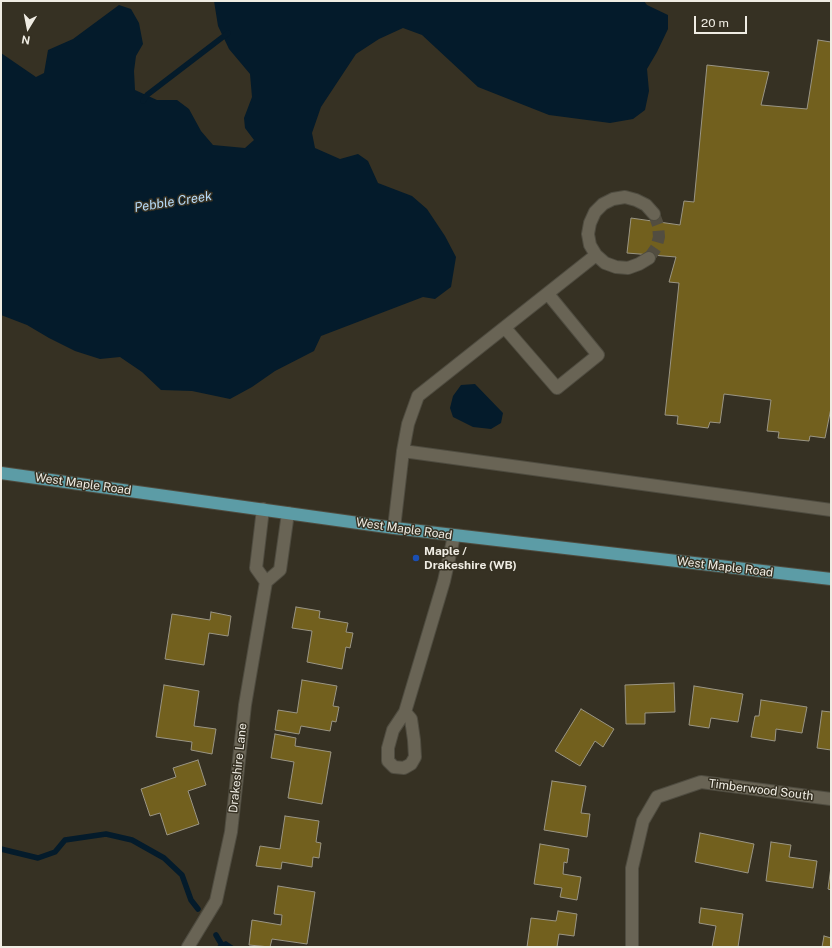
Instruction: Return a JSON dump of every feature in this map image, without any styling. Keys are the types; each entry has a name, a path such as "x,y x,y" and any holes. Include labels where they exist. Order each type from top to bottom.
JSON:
{"main road":[{"name":"West Maple Road","path":"1,473 454,536 831,579"}],"street":[{"path":"649,258 639,264 622,268 606,263 596,255 590,245 588,234 590,223 595,212 603,204 614,199 625,197 636,200 646,205 654,214"},
{"path":"394,528 403,451 408,424 418,396 596,255"},
{"path":"505,328 557,388 598,355 548,294"},
{"path":"403,451 831,510"},
{"path":"263,509 256,568 266,582 280,570 288,513"},
{"path":"405,712 444,581 454,536"},
{"name":"Drakeshire Lane","path":"188,947 216,901 231,832 245,705 266,582"},
{"name":"Timberwood South","path":"632,947 632,868 643,821 657,797 701,782 831,799"}],"water":[{"path":"214,1 644,1 647,5 668,15 668,29 647,69 649,91 645,110 633,119 610,123 549,115 478,87 422,35 403,28 379,39 356,54 321,107 312,133 315,148 340,159 358,154 368,161 378,183 412,196 427,209 445,236 456,257 451,287 435,299 423,297 321,336 314,351 275,371 252,387 230,399 192,391 161,390 142,372 120,357 100,359 75,351 27,325 1,315 1,53 36,77 44,73 48,50 73,39 119,5 131,9 139,23 143,44 136,56 134,71 135,90 157,100 177,100 189,109 201,131 213,145 245,148 254,140 245,128 244,118 252,97 250,74 229,49 218,26"},
{"path":"475,384 503,413 501,423 491,429 473,427 453,417 450,408 453,396 461,385"},
{"path":"226,941 235,947 216,947 221,943"}],"building":[{"path":"818,40 831,42 831,408 825,438 810,436 809,441 778,438 779,432 767,431 771,400 724,394 720,423 710,422 708,428 677,424 678,416 665,415 679,283 669,282 676,257 627,253 631,218 680,225 684,201 694,202 707,65 769,72 761,105 807,109"},
{"path":"296,607 320,611 319,618 348,623 346,632 353,633 350,648 346,647 342,669 307,662 312,631 292,628"},
{"path":"211,612 231,616 228,636 209,633 204,665 165,659 172,614 210,620"},
{"path":"302,680 337,686 333,706 339,707 336,722 332,721 330,731 301,726 299,734 275,730 278,710 297,713"},
{"path":"674,683 675,712 645,713 645,724 626,724 625,685"},
{"path":"164,685 199,691 194,726 216,729 212,754 191,750 192,742 156,737"},
{"path":"694,686 743,694 738,722 711,718 709,728 689,725"},
{"path":"761,700 807,707 802,733 776,729 775,741 751,737 755,716 759,716"},
{"path":"581,709 614,729 603,747 595,741 580,766 555,751"},
{"path":"822,711 831,712 831,750 817,748"},
{"path":"275,734 296,738 295,746 331,752 322,804 288,798 294,762 271,758"},
{"path":"198,760 206,785 188,791 199,824 167,835 160,813 150,816 141,789 176,777 173,768"},
{"path":"552,781 586,786 581,813 590,814 587,837 544,830"},
{"path":"285,816 319,821 316,842 321,843 319,858 313,857 312,867 282,862 281,869 256,866 260,846 280,849"},
{"path":"700,833 754,844 748,873 695,862"},
{"path":"771,842 791,845 789,857 817,861 813,888 766,881"},
{"path":"540,844 569,849 567,863 564,862 563,874 581,877 577,900 560,897 562,888 534,884"},
{"path":"831,867 831,890 828,889"},
{"path":"278,886 315,892 307,944 272,939 270,947 249,945 252,920 281,925 282,915 274,914"},
{"path":"701,908 743,914 738,947 712,947 716,926 699,923"},
{"path":"558,911 577,914 574,936 559,934 557,947 527,947 531,918 556,921"},
{"path":"824,936 831,938 831,947 822,947"}],"waterway":[{"name":"Pebble Creek","path":"143,101 147,95 228,33"},
{"name":"Pebble Creek","path":"1,849 38,858 55,852 65,840 106,834 132,840 164,858 182,875 191,900 198,909"},
{"name":"Pebble Creek","path":"216,935 223,947"}],"tunnel":[{"path":"649,258 656,248 659,237 658,225 654,214"}],"place":[{"name":"Maple / Drakeshire (WB)","path":"416,558"}]}
